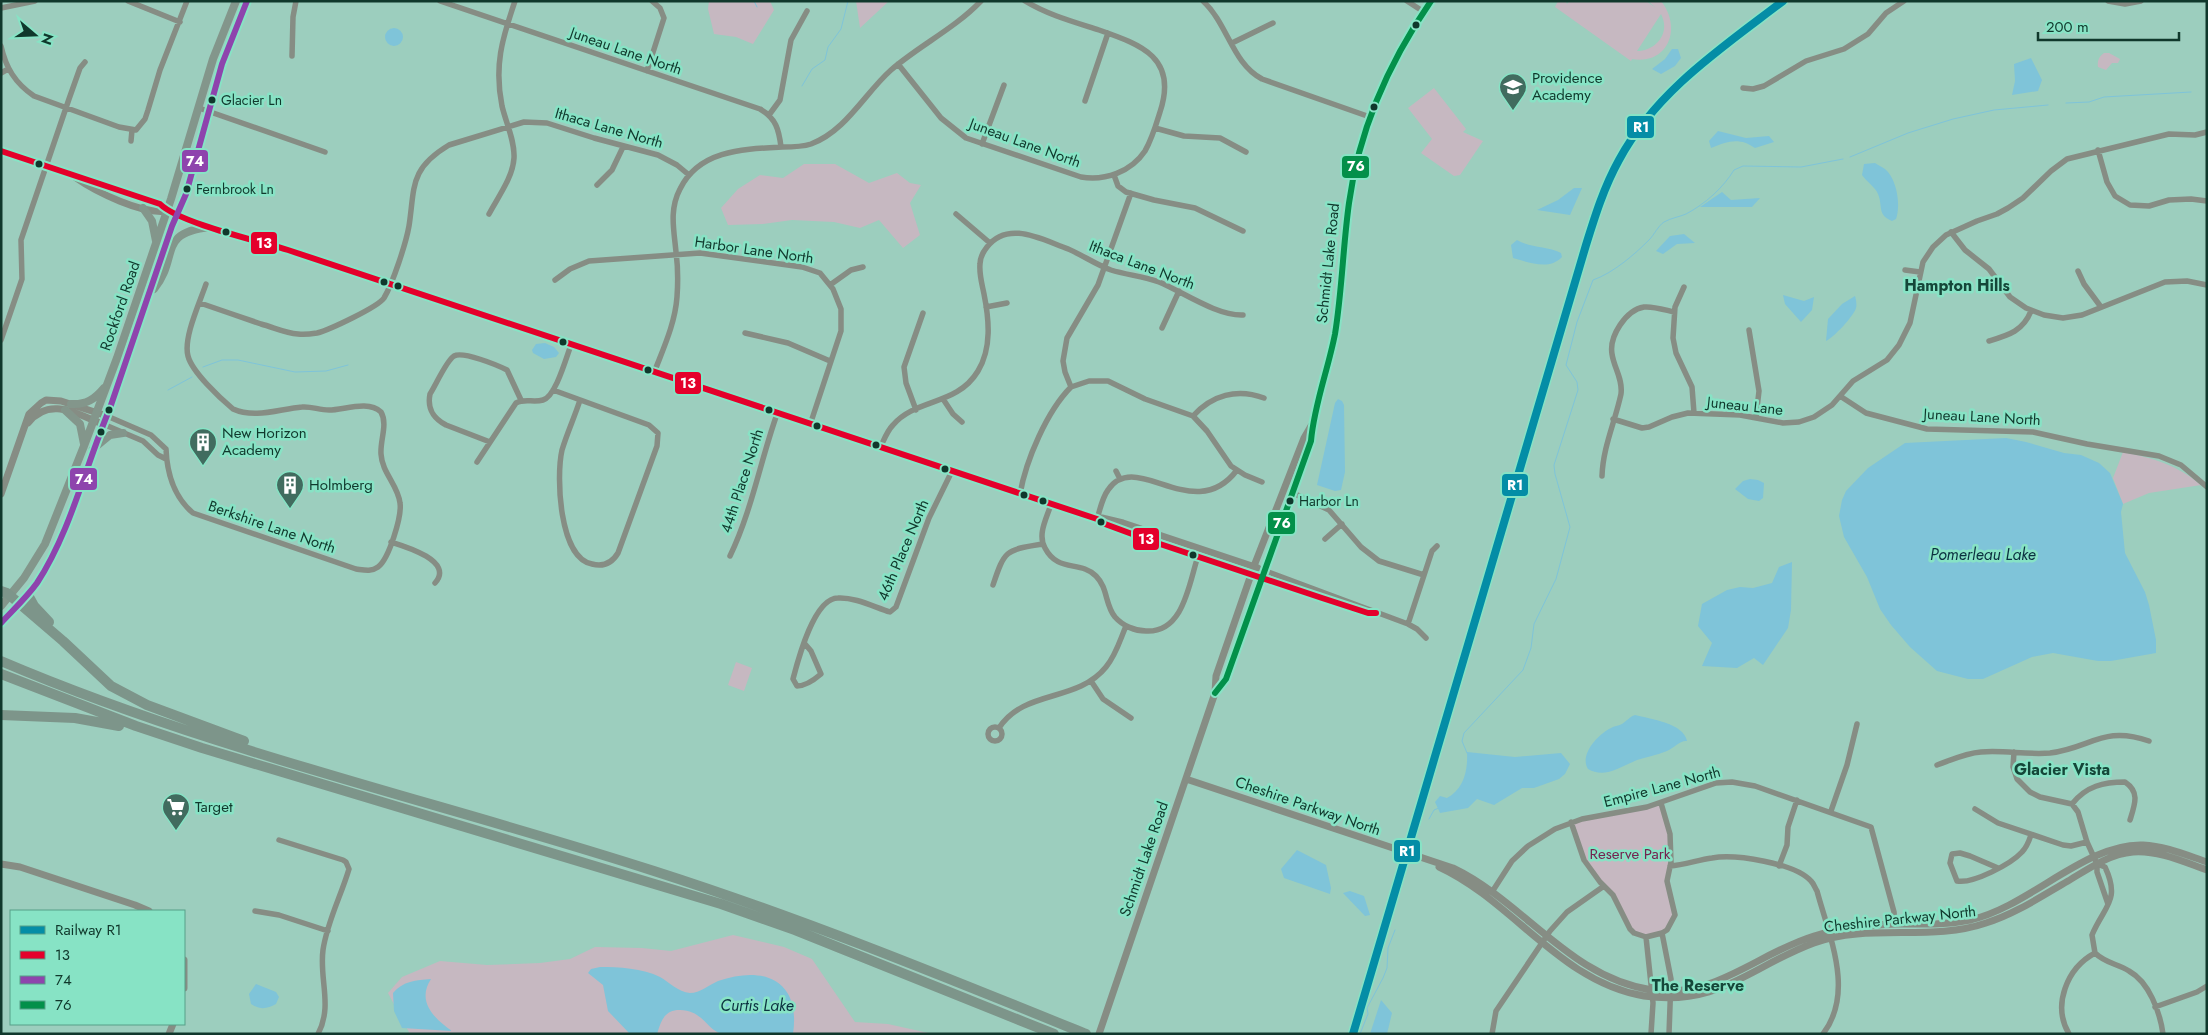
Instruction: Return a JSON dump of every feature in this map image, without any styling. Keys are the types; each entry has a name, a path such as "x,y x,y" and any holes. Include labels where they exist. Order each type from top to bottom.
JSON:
{"highway":[{"path":"5,593 63,641 102,678 124,693 171,714 273,752 283,760"},
{"path":"28,595 34,606 57,631 63,641"},
{"path":"1,661 103,701 190,732 653,870 764,907 842,936 1085,1034"},
{"path":"1,674 81,706 184,742 720,904 795,930 1054,1034"},
{"path":"1,715 92,720 184,742"}],"main road":[{"name":"Rockford Road","path":"1,606 5,593 24,578 45,544 84,446 167,211 213,59 236,1"},
{"name":"Rockford Road","path":"1,623 28,595 54,553 105,420 186,194 222,64 247,1"},
{"path":"143,208 152,221 156,241"},
{"path":"151,293 161,280 173,244 178,236 193,228 210,226"},
{"path":"84,446 80,424 68,407 81,405 90,400 107,385"},
{"path":"93,449 110,435 123,433"}],"street":[{"path":"1,8 35,1"},
{"path":"128,1 180,22"},
{"path":"1,46 8,69 16,81 34,96 132,130 139,128 144,120 156,82 187,1"},
{"path":"292,56 293,17 296,1"},
{"name":"Juneau Lane North","path":"440,1 754,106 770,115"},
{"path":"489,214 513,166 514,151 502,104 499,56 507,23 515,1"},
{"path":"647,71 664,18 660,8 652,1"},
{"path":"654,373 670,328 676,300 677,254 673,212 680,189 689,175 703,162 725,153 805,146 822,139 844,121 898,64 952,28 981,1"},
{"path":"1025,1 1049,14 1138,44 1152,55 1161,70 1165,88 1155,128 1142,154 1129,166 1114,175 1122,190 1195,208 1243,231"},
{"path":"1203,1 1221,22 1243,64 1255,75 1370,116"},
{"path":"1407,1 1424,12"},
{"name":"Schmidt Lake Road","path":"1215,693 1226,679 1311,441 1313,424 1325,382 1334,334 1352,180 1370,116 1386,78 1431,1"},
{"path":"1743,88 1754,89 1764,86 1806,61 1844,48 1868,34 1886,13 1904,1"},
{"path":"2108,1 2125,4 2141,1"},
{"path":"781,147 778,127 770,115 782,93 790,40 807,11"},
{"path":"1232,43 1273,23"},
{"path":"1085,101 1108,33"},
{"path":"1,340 22,279 21,240 80,68 85,62"},
{"name":"Juneau Lane North","path":"898,64 941,118 966,138 1081,177 1092,179 1114,175"},
{"path":"1,73 8,69"},
{"path":"982,144 1004,86"},
{"path":"199,108 326,152"},
{"name":"Ithaca Lane North","path":"200,303 297,334 307,335 328,329 380,302 390,284 409,227 412,194 419,174 440,151 459,142 524,122 547,123 668,159 689,175"},
{"path":"1155,128 1184,136 1220,138 1246,152"},
{"path":"131,141 132,130"},
{"name":"Juneau Lane","path":"1613,419 1635,427 1646,428 1672,417 1694,413 1756,417 1783,423 1804,421 1824,412 1859,377 1886,360 1903,340 1910,323 1920,272 1926,257 1933,247 1951,232 1997,214 2023,198 2059,164 2067,159 2169,134 2195,136 2207,132"},
{"path":"597,185 612,170 623,147"},
{"path":"2098,150 2107,182 2115,196 2130,205 2150,206 2168,200 2191,199 2207,201"},
{"path":"1,151 160,204 167,211 210,226 1097,519 1106,524 1252,574 1262,574 1368,613 1376,613 1408,624 1418,629 1426,638"},
{"path":"76,177 112,198 157,213 167,211"},
{"path":"1071,387 1063,360 1067,338 1098,285 1131,193"},
{"path":"880,448 893,425 907,413 954,395 968,384 983,361 988,339 986,307 979,265 983,251 990,243 956,214"},
{"path":"1951,232 1966,250 1989,269 2010,297 2031,311 2050,316 2070,317 2082,315 2165,282 2187,281 2207,285"},
{"name":"Ithaca Lane North","path":"990,243 1001,235 1009,233 1030,234 1105,267 1146,278 1227,313 1243,315"},
{"name":"Harbor Lane North","path":"554,280 570,269 589,262 700,252 802,267 820,273 830,285"},
{"path":"810,425 841,331 841,309 830,285 851,270 863,267"},
{"path":"1905,270 1920,272"},
{"path":"2078,271 2084,284 2101,307"},
{"path":"206,284 188,337 187,349 191,363 233,409 248,414 302,407 328,410 359,407 377,409 384,417 381,444 382,462 399,495 400,503 399,519 391,542 419,552 431,559 439,572 439,579 435,583"},
{"path":"1684,287 1674,312 1674,348 1691,382 1694,413"},
{"path":"1162,328 1179,291"},
{"path":"986,307 1007,304"},
{"path":"1602,476 1604,454 1621,389 1611,352 1616,332 1631,313 1640,308 1650,307 1674,312"},
{"path":"1989,341 2019,330 2027,321 2031,311"},
{"path":"916,410 906,383 904,367 923,313"},
{"path":"1749,330 1759,391 1756,417"},
{"path":"745,333 788,343 830,362"},
{"path":"477,462 512,407 521,400 542,400 551,395 570,345"},
{"path":"490,442 440,422 431,412 430,394 450,360 457,355 465,355 507,370 521,400"},
{"path":"1020,494 1039,438 1057,404 1071,387 1089,381 1108,381 1146,399 1193,416 1207,431 1223,456 1237,470 1262,482"},
{"path":"554,390 649,425 658,433 657,446 618,553 607,564 599,565 584,562 578,557 561,515 562,450 580,400"},
{"path":"1193,416 1208,402 1230,394 1253,394 1264,398"},
{"name":"Juneau Lane North","path":"1840,396 1866,413 1927,429 2033,432 2087,444 2159,456 2181,466 2207,487"},
{"path":"943,399 953,414 962,422"},
{"path":"1,494 29,414 41,403 54,400 105,420 123,433 143,441 158,455 166,459"},
{"name":"44th Place North","path":"730,556 748,514 762,458 777,414"},
{"name":"Berkshire Lane North","path":"105,420 151,436 166,449 166,459 176,493 193,512 361,570 374,569 383,562 391,542"},
{"name":"Schmidt Lake Road","path":"1099,1034 1215,693 1216,676 1254,566 1304,438 1313,424"},
{"path":"1097,519 1108,490 1120,479 1135,476 1189,492 1198,492 1224,484 1237,470"},
{"name":"46th Place North","path":"805,644 815,617 822,606 830,599 853,600 890,612 899,600 928,518 952,471"},
{"path":"1116,471 1120,479"},
{"path":"1293,493 1329,510 1361,547 1374,558 1389,565 1424,575"},
{"path":"1051,504 1043,529 1043,544 1057,563 1082,568 1095,575 1104,588 1109,608 1113,615 1126,626 1149,632 1164,627 1171,622 1184,602 1198,556"},
{"path":"1097,519 1102,518 1123,524 1254,566 1262,574"},
{"path":"1325,539 1342,524"},
{"path":"992,585 1000,562 1006,554 1016,549 1043,544"},
{"path":"1408,624 1432,551 1437,546"},
{"path":"999,728 1010,715 1030,702 1072,691 1091,682 1112,658 1126,626"},
{"path":"805,644 811,652 821,674 802,686 797,686 793,679 805,644"},
{"path":"1091,682 1103,699 1131,718"},
{"path":"1831,811 1847,766 1857,724"},
{"path":"1937,765 1979,752 2036,753 2065,750 2110,734 2137,737 2149,741"},
{"path":"2014,752 2013,767 2017,779 2030,792 2040,797 2072,804 2078,812 2087,842 2096,860 2097,872 2108,904"},
{"name":"Cheshire Parkway North","path":"1186,780 1453,868 1492,892 1545,939 1569,964 1598,982 1623,991 1690,997 1720,989 1829,935 1895,924 1954,922 1985,916 2122,847 2142,845 2168,849 2207,862"},
{"name":"Empire Lane North","path":"1492,892 1512,861 1528,846 1555,828 1572,822 1661,803 1706,784 1732,782 1755,786 1831,811 1871,827 1892,904 1895,924"},
{"path":"2072,804 2085,791 2098,785 2125,782 2132,786 2136,794 2130,820"},
{"path":"1779,866 1787,845 1788,828 1797,800"},
{"path":"1572,822 1584,860 1591,872 1613,895 1630,929 1634,933 1646,937 1662,933 1670,927 1675,915 1668,885 1670,834 1661,803"},
{"path":"1975,809 1998,823 2062,845 2071,846 2087,842"},
{"path":"1998,868 1960,853 1952,854 1950,863 1957,881 1964,882 1998,868 2020,854 2027,847 2031,835"},
{"path":"279,840 342,860 348,865 328,931 322,960 326,1006 318,1034"},
{"name":"Cheshire Parkway North","path":"1829,935 1954,930 1979,926 2015,911 2096,860 2134,852 2153,853 2207,870"},
{"path":"1670,866 1724,857 1753,859 1806,876 1812,881 1817,891 1837,966 1839,993 1834,1014 1823,1034"},
{"name":"Cheshire Parkway North","path":"1420,858 1467,883 1545,939"},
{"path":"2096,860 2105,867 2111,878 2112,897 2092,935 2095,953 2105,962 2128,970 2139,978 2148,989 2163,1034"},
{"path":"2,863 39,873 147,910"},
{"path":"1492,1034 1496,1011 1545,939 1567,912 1604,886"},
{"path":"255,911 278,914 328,931"},
{"path":"1662,933 1670,972 1669,1034"},
{"path":"1646,937 1651,993 1651,1034"},
{"path":"2068,1034 2063,1017 2064,990 2078,966 2095,953"},
{"path":"2155,1007 2197,992 2207,986"}],"green space":[{"path":"709,1 770,1 774,10 753,44 736,37 714,34 708,9"},
{"path":"856,1 889,1 860,28"},
{"path":"1558,1 1566,1 1567,4 1569,1 1646,1 1656,8 1648,1 1661,1 1671,22 1671,32 1663,50 1655,56 1645,59 1632,59 1631,61 1555,7","holes":["1661,14 1664,21 1663,34 1660,40 1650,48 1637,51"]},
{"path":"2104,53 2109,53 2120,59 2118,63 2112,63 2106,70 2098,67 2099,59"},
{"path":"1434,88 1466,129 1463,132 1483,141 1460,175 1454,176 1421,153 1432,139 1408,108"},
{"path":"804,164 835,164 869,183 897,173 910,183 921,185 910,203 920,235 903,248 879,220 860,228 834,222 792,220 763,224 728,225 721,208 738,189 760,175 783,178"},
{"path":"2123,452 2174,467 2201,485 2149,493 2123,504 2113,478"},
{"path":"736,662 752,668 744,691 728,685"},
{"name":"Reserve Park","path":"1661,803 1670,834 1667,881 1674,908 1670,927 1651,936 1634,933 1615,898 1591,872 1571,822"},
{"path":"733,935 784,947 812,959 855,1022 888,1024 933,1034 410,1034 388,993 402,977 440,961 487,965 540,963 570,959 595,947 671,951"}],"water":[{"path":"394,28 400,31 403,37 400,43 394,46 388,43 385,37 388,31"},
{"path":"1672,49 1678,49 1681,58 1675,66 1661,74 1652,69 1665,59"},
{"path":"2031,58 2042,80 2038,91 2012,95 2015,81 2014,64"},
{"path":"1718,131 1746,138 1769,136 1774,142 1755,148 1744,142 1733,141 1711,148 1709,141"},
{"path":"1875,163 1889,173 1897,192 1898,207 1896,219 1892,221 1887,219 1882,213 1877,192 1862,175 1864,164"},
{"path":"1574,188 1582,188 1570,215 1537,210 1558,200"},
{"path":"1722,192 1731,200 1760,198 1752,207 1700,207"},
{"path":"1684,234 1695,243 1677,244 1663,254 1656,251 1670,236"},
{"path":"1517,240 1522,243 1556,251 1561,253 1562,257 1551,264 1545,265 1513,258 1511,245"},
{"path":"1783,295 1804,301 1814,297 1812,310 1801,322 1785,304"},
{"path":"1855,296 1856,308 1854,312 1843,326 1826,341 1828,319 1842,304"},
{"path":"545,343 554,347 559,353 556,357 544,359 533,353 532,350 536,344"},
{"path":"1338,399 1344,405 1345,472 1341,490 1335,491 1317,485 1335,403"},
{"name":"Pomerleau Lake","path":"2006,438 2064,453 2081,455 2099,463 2110,473 2123,504 2121,512 2125,553 2145,592 2156,640 2156,653 2111,661 2098,661 2053,653 2032,657 1983,679 1968,679 1937,671 1910,647 1891,625 1880,609 1867,577 1844,537 1839,516 1846,491 1868,468 1905,443"},
{"path":"1750,479 1764,483 1763,498 1759,501 1748,499 1735,489 1743,481"},
{"path":"1792,562 1791,610 1788,628 1763,665 1754,658 1737,668 1702,666 1712,643 1698,626 1702,604 1727,590 1740,587 1753,588 1772,583 1779,567"},
{"path":"1635,715 1673,726 1685,735 1687,741 1679,743 1667,751 1607,772 1594,772 1588,769 1586,758 1588,751 1596,740 1612,727 1622,724"},
{"path":"1467,752 1515,757 1561,753 1570,764 1565,774 1559,779 1534,788 1522,788 1494,805 1477,799 1468,808 1440,813 1435,802 1440,796 1447,798 1453,794 1461,784 1466,772"},
{"path":"1297,850 1326,865 1331,888 1330,894 1284,878 1281,869"},
{"path":"1350,891 1364,896 1370,915 1365,916 1343,893"},
{"name":"Curtis Lake","path":"600,967 638,970 653,974 682,991 690,993 735,976 764,976 776,981 785,989 791,1001 794,1016 793,1034 723,1034 712,1029 693,1012 677,1010 666,1015 661,1022 657,1034 630,1034 608,1011 603,985 588,973 591,969"},
{"path":"431,979 426,995 429,1009 439,1021 452,1031 402,1028 394,1011 393,993 405,984"},
{"path":"256,984 276,992 279,997 276,1004 264,1008 251,1004 249,994"},
{"path":"1381,1000 1392,1013 1387,1034 1370,1034"}],"waterway":[{"path":"754,1 757,7"},
{"path":"802,86 812,69 825,60 828,47 841,29 848,1"},
{"path":"2066,103 2089,102 2104,97 2191,92"},
{"path":"1850,157 1908,133 1953,119 1994,110 2048,105"},
{"path":"1467,753 1462,741 1464,733 1523,670 1531,648 1534,624 1556,579 1570,527 1554,465 1578,390 1577,382 1566,365 1577,322 1593,280 1608,273 1630,257 1649,240 1664,222 1686,214 1707,200 1725,183 1734,170 1743,166 1801,167 1843,159"},
{"path":"203,367 222,360 238,360 295,372 326,371 348,365"},
{"path":"168,390 192,377"},
{"path":"1429,819 1434,810 1439,808"},
{"path":"1360,1034 1368,1014 1367,1008 1387,968 1388,948 1395,930"}],"rail line":[{"name":"R1","path":"1353,1034 1586,245 1604,191 1634,135 1671,91 1714,53 1783,1"}],"transit line":[{"name":"74","path":"1,623 37,583 49,563 69,520 110,408 172,226 186,194 222,64 247,1"},
{"name":"76","path":"1215,693 1226,679 1311,441 1315,414 1335,334 1349,203 1360,149 1368,123 1389,72 1431,1"},
{"name":"13","path":"1,151 160,204 170,211 201,225 288,250 1097,519 1105,524 1151,541 1368,613 1376,613"}],"place":[{"name":"Glacier Ln","path":"212,100"},
{"name":"Providence Academy","path":"1513,111"},
{"name":"Fernbrook Ln","path":"187,189"},
{"name":"New Horizon Academy","path":"203,466"},
{"name":"Harbor Ln","path":"1290,501"},
{"name":"Holmberg","path":"290,509"},
{"name":"Target","path":"176,831"}],"district":[{"name":"Hampton Hills","path":"1957,285"},
{"name":"Glacier Vista","path":"2062,769"},
{"name":"The Reserve","path":"1698,985"}]}
